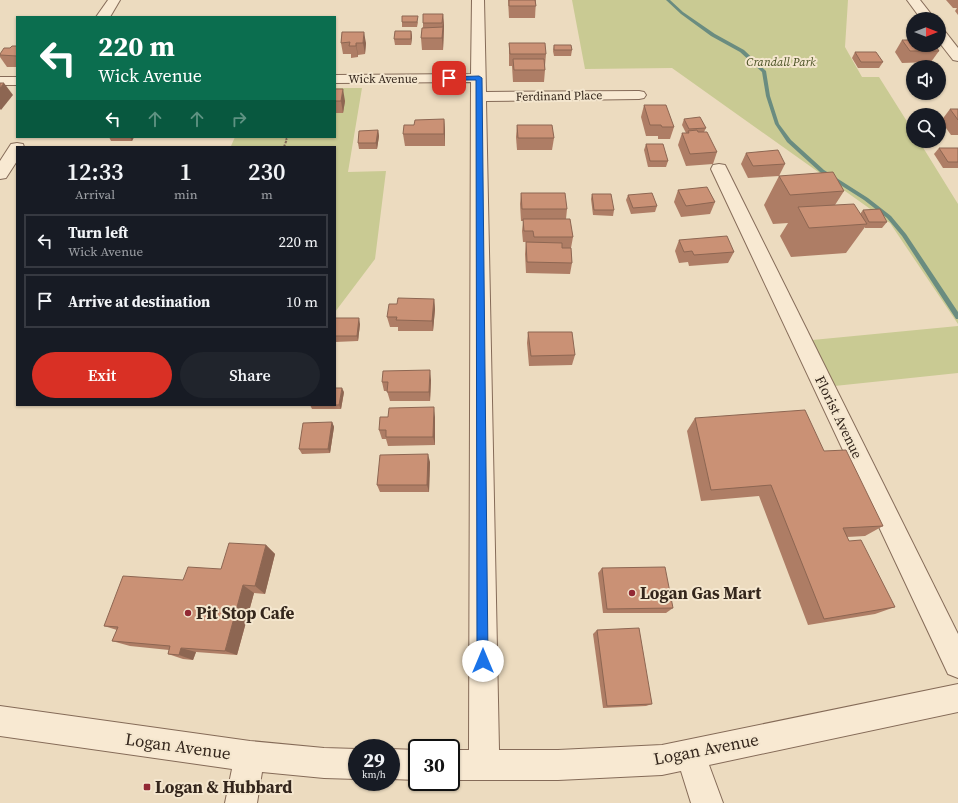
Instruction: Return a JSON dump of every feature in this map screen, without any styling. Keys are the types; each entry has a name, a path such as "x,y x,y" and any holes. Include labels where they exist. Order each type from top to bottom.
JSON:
{"street":[{"path":"103,16 114,0"},
{"path":"478,0 484,766"},
{"path":"913,0 922,12"},
{"path":"946,42 958,57"},
{"name":"Wick Avenue","path":"336,79 479,88"},
{"path":"0,80 16,81"},
{"name":"Ferdinand Place","path":"479,88 639,95"},
{"path":"0,174 16,149"},
{"name":"Florist Avenue","path":"719,169 958,664"},
{"name":"Logan Avenue","path":"460,765 558,765 662,760 958,698"},
{"name":"Logan Avenue","path":"0,721 250,756 348,764"},
{"path":"690,754 707,803"},
{"path":"241,803 250,756"}],"green space":[{"name":"Crandall Park","path":"572,0 848,0 845,47 862,77 879,77 906,120 906,148 923,148 958,204 958,324 890,223 672,68 585,69"},
{"path":"336,88 362,88 348,172 386,171 375,259 336,311 336,146 231,146 235,138 336,138"},
{"path":"958,326 958,373 825,387 802,341"}],"building":[{"path":"509,0 535,0 536,6 509,6"},
{"path":"423,14 443,14 442,23 423,23"},
{"path":"402,16 418,16 417,22 402,22"},
{"path":"443,27 442,38 421,38 422,28"},
{"path":"395,31 411,31 411,39 394,39"},
{"path":"342,32 364,32 363,43 356,43 356,46 349,46 350,42 341,43"},
{"path":"902,40 906,40 906,46"},
{"path":"509,43 545,43 546,54 510,54"},
{"path":"554,45 571,45 572,50 554,50"},
{"path":"12,46 16,46 16,56 0,55 4,48 10,48"},
{"path":"855,52 876,52 883,62 861,62"},
{"path":"513,59 544,59 545,70 514,70"},
{"path":"336,89 343,89 341,101 336,101"},
{"path":"644,105 666,105 674,127 650,125"},
{"path":"950,109 958,109 958,120"},
{"path":"700,117 706,128 689,129 684,119"},
{"path":"444,119 444,134 403,134 404,125 414,125 415,120"},
{"path":"517,125 552,125 554,138 518,138"},
{"path":"378,130 376,143 358,143 359,131"},
{"path":"697,130 698,132 707,132 717,152 690,154 682,133 689,133 688,131"},
{"path":"646,144 663,144 668,161 650,161"},
{"path":"939,148 958,148 958,162 948,162"},
{"path":"778,150 785,164 753,166 746,153"},
{"path":"833,172 844,191 790,195 779,176"},
{"path":"707,187 715,202 686,206 678,190"},
{"path":"521,193 565,193 567,209 522,209"},
{"path":"652,193 657,206 633,208 628,195"},
{"path":"592,194 611,194 614,210 594,210"},
{"path":"854,204 867,224 809,228 798,207"},
{"path":"880,209 887,222 869,222 863,210"},
{"path":"523,219 570,219 573,237 534,237 533,231 524,231"},
{"path":"727,236 734,252 694,255 692,251 684,252 679,240"},
{"path":"526,242 562,243 562,248 571,248 572,263 527,262"},
{"path":"398,298 434,299 432,321 396,320 397,317 387,317 389,304 397,304"},
{"path":"336,318 359,318 357,336 336,336"},
{"path":"528,332 572,332 575,355 531,356"},
{"path":"430,370 429,392 387,392 388,382 382,382 383,371"},
{"path":"336,388 342,388 339,405 336,405"},
{"path":"434,407 433,437 386,437 386,430 379,430 380,417 388,417 389,408"},
{"path":"805,410 824,451 846,450 883,526 843,528 849,541 861,540 895,607 824,619 771,485 711,490 695,418"},
{"path":"332,422 328,449 299,449 303,423"},
{"path":"428,454 427,485 377,485 380,455"},
{"name":"Pit Stop Cafe","path":"229,543 266,545 255,586 243,585 225,651 181,648 179,655 168,654 170,646 112,641 118,627 104,626 123,576 183,580 188,567 221,569"},
{"name":"Logan Gas Mart","path":"665,567 673,608 607,609 602,568"},
{"path":"639,628 652,704 607,706 597,630"}],"waterway":[{"path":"668,0 682,13 713,35 742,51 764,72 768,96 777,124 789,141 822,171 866,199 889,217 904,235 958,317"}],"place":[{"name":"Logan Gas Mart","path":"632,593"},
{"name":"Pit Stop Cafe","path":"188,613"},
{"name":"Logan & Hubbard","path":"147,787"}],"route":[{"path":"449,78 479,78 483,661"}]}
